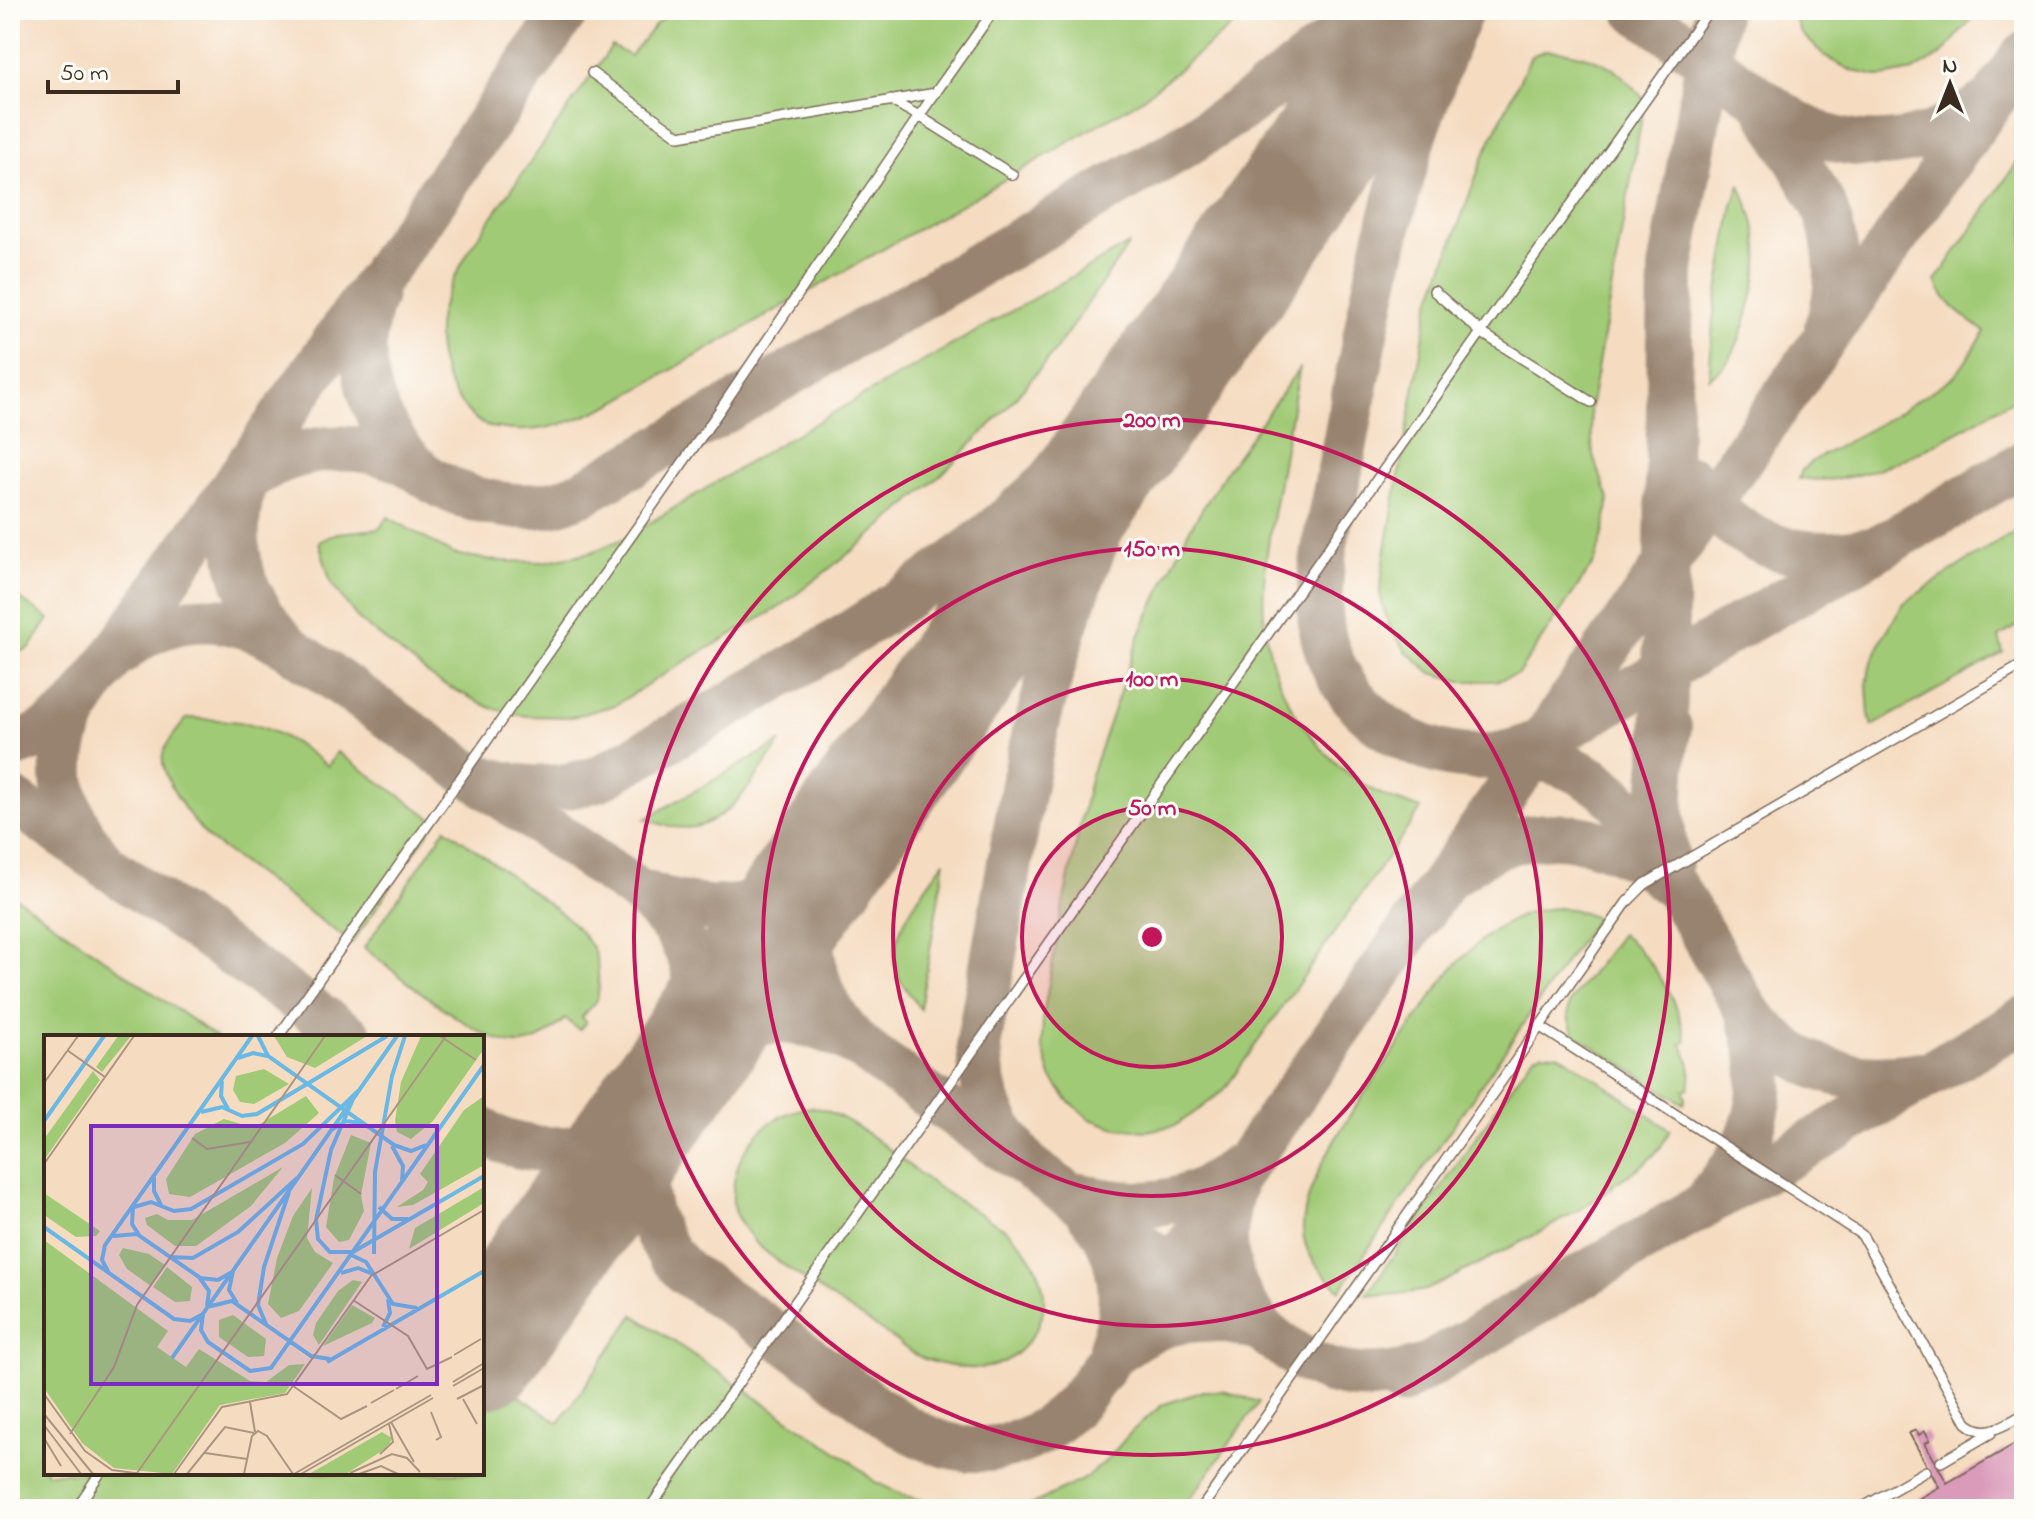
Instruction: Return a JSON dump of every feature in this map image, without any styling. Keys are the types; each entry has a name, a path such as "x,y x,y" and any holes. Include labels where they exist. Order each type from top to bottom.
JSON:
{"lane":[{"path":"279,1035 715,417 994,10"},
{"path":"649,1509 1709,10"},
{"path":"592,73 679,136 936,93"},
{"path":"890,100 1013,175"},
{"path":"1434,291 1482,333 1591,402"},
{"path":"1201,1509 1627,902 1645,884 2024,664"},
{"path":"1539,1026 1862,1235 1967,1423 1975,1430 1998,1429"},
{"path":"1941,1462 2024,1414"},
{"path":"1860,1509 1926,1471"},
{"path":"76,1509 99,1475"}],"green space":[{"path":"674,10 1252,10 1142,99 612,404 571,421 543,428 514,430 487,426 461,403 443,369 438,342 439,323 450,288 471,247 612,46 630,56 657,23"},
{"path":"1791,10 1979,10 1942,54 1913,71 1882,77 1852,71 1826,57 1801,33"},
{"path":"1546,50 1574,53 1601,62 1622,75 1645,100 1590,409 1593,455 1609,499 1595,561 1518,674 1496,681 1461,681 1432,673 1406,651 1389,627 1380,594 1384,560 1429,306 1484,155 1531,56"},
{"path":"2024,152 2024,393 1934,445 1886,466 1837,479 1799,479 1809,463 1888,419 1955,376 1985,332 1950,304 1936,281"},
{"path":"1740,185 1755,230 1757,273 1746,321 1734,350 1724,366 1709,378 1713,321 1733,205"},
{"path":"1129,244 1054,352 1004,411 942,474 866,540 780,607 615,705 572,717 526,716 491,708 437,681 359,620 331,583 319,542 337,533 379,529 388,517 453,554 498,561 543,562 592,552 625,538 782,442"},
{"path":"1300,367 1264,579 1266,636 1273,665 1284,693 1301,722 1328,755 1374,791 1421,809 1224,1090 1176,1125 1147,1131 1116,1128 1090,1119 1067,1099 1051,1077 1042,1046 1043,1016 1063,904 1091,775 1140,634 1188,532 1226,471"},
{"path":"2024,527 2024,622 1999,637 2003,653 1872,726 1867,684 1870,666 1904,603"},
{"path":"10,592 49,619 30,648 10,656"},
{"path":"186,719 235,722 270,730 328,766 337,752 436,821 352,943 210,840 186,811 165,772 163,761 168,743"},
{"path":"781,742 744,793 721,815 694,827 681,828 645,819"},
{"path":"446,828 565,916 593,949 597,961 597,1000 582,1017 586,1022 579,1030 565,1019 534,1041 506,1043 486,1035 441,1007 364,948"},
{"path":"945,860 920,1009 899,977 895,951 911,910"},
{"path":"10,893 213,1035 44,1035 44,1475 484,1475 484,1371 559,1423 634,1315 849,1460 875,1482 903,1495 933,1503 969,1507 1029,1506 1086,1478 1162,1405 1203,1391 1223,1391 1259,1402 1183,1509 10,1509"},
{"path":"1558,908 1572,909 1596,918 1340,1290 1310,1256 1303,1229 1313,1186 1336,1139 1378,1074 1461,959 1511,920"},
{"path":"1621,934 1654,968 1677,1010 1686,1041 1681,1043 1690,1069 1684,1104 1572,1030 1568,1012 1572,999"},
{"path":"1542,1053 1566,1058 1670,1130 1660,1148 1584,1207 1443,1282 1426,1290 1407,1293 1367,1294 1528,1063"},
{"path":"811,1107 860,1128 940,1189 1005,1229 1022,1246 1039,1274 1044,1305 1033,1335 1021,1349 990,1367 954,1367 923,1359 781,1264 750,1236 737,1217 733,1200 736,1172 743,1155 753,1139 774,1120"}],"building":[{"path":"1916,1430 1919,1435 1925,1431 1930,1440 1925,1443 1947,1483 2024,1439 2024,1509 1901,1509 1939,1487 1909,1433"}],"taxiway":[{"path":"106,866 78,827 64,787 65,745 83,700 567,10"},
{"path":"215,512 242,484 260,471 293,456 329,449 383,454 406,462 451,490 498,504 547,504 584,492 1177,150 1247,105 1370,10"},
{"path":"1413,24 1427,10"},
{"path":"1461,10 1418,125 1391,217 1322,565 1320,609 1330,659 1344,685 1363,708 1386,727 1412,742 1440,752 1469,757 1499,755 1538,743 2024,463"},
{"path":"1636,10 1779,112 1824,136 1871,144 1916,139 1960,121 1980,107"},
{"path":"1664,755 1671,269 1717,10"},
{"path":"655,1106 646,1152 645,1195 658,1235 686,1273 891,1418 934,1441 956,1447 999,1448 1037,1434 1055,1422 1086,1391 2024,55"},
{"path":"1764,104 1823,203 1828,218 1835,249 1837,279 1827,326"},
{"path":"374,295 364,343 369,389 388,433 419,470"},
{"path":"465,771 499,783 532,788 565,786 600,778 804,662 902,599 996,529 1109,423 1214,308"},
{"path":"1029,1166 991,1109 982,1077 979,1041 1022,797 1042,705 1089,560 1129,466 1175,376"},
{"path":"246,476 237,523 240,565 255,604 284,642"},
{"path":"1692,479 1726,519 1766,543 1812,554 1864,550"},
{"path":"121,652 140,638 181,622 223,621 265,634 286,645 637,891 674,929 694,969 696,1014 682,1065"},
{"path":"10,747 48,730 81,702"},
{"path":"1669,727 1662,797 1663,834 1669,866"},
{"path":"1505,755 1544,759 1563,765 1597,783 1626,808 1748,1012 1785,1048 1824,1069 1846,1075 1869,1078 1920,1074"},
{"path":"10,798 347,1035"},
{"path":"1455,873 1480,855 1507,843 1535,837 1562,836 1590,840 1617,850 1667,882"},
{"path":"833,852 815,901 811,926 812,951 816,975 825,998 838,1021 861,1047 1295,1354 1331,1371 1358,1376 1387,1375 1428,1366"},
{"path":"641,892 691,906 743,906 784,892 831,854"},
{"path":"1712,1193 1744,1147 1757,1112 1761,1074 1748,1012"},
{"path":"1400,1382 2024,1019"},
{"path":"682,1065 723,1035 767,1022 813,1026 837,1034 860,1047"},
{"path":"484,1131 512,1144 566,1149 615,1136 655,1106"},
{"path":"1081,1196 1123,1203 1162,1202 1200,1191 1236,1168"},
{"path":"1233,1186 1226,1223 1227,1257 1237,1290 1257,1322"},
{"path":"1089,1213 1109,1243 1119,1277 1120,1313 1111,1348"},
{"path":"1120,1349 1151,1330 1183,1320 1217,1320 1252,1327"}],"runway":[{"path":"484,1348 1423,10"}]}
